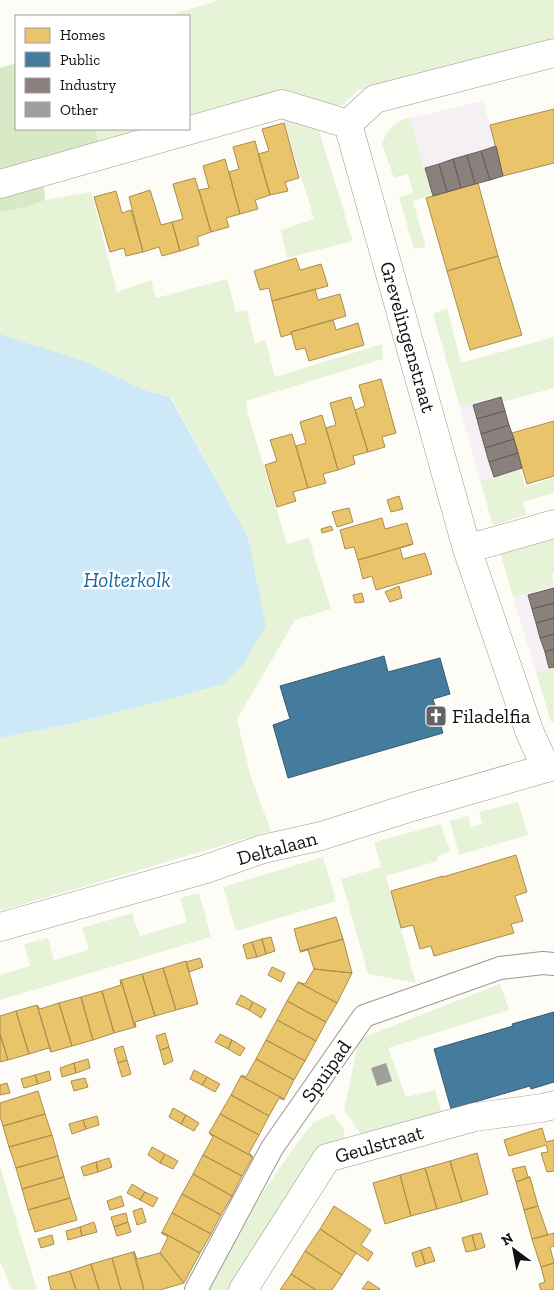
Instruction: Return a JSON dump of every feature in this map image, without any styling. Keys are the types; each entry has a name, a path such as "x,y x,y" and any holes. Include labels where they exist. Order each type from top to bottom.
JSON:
{"street":[{"path":"0,184 282,104 348,124 375,99 554,53"},
{"name":"Grevelingenstraat","path":"348,124 467,549 530,733 550,767"},
{"path":"467,549 554,524"},
{"name":"Deltalaan","path":"0,927 206,869 263,849 321,836 412,807 550,767"},
{"name":"Spuipad","path":"196,1290 272,1148 364,1016 500,968 548,963"},
{"name":"Geulstraat","path":"243,1290 327,1158 475,1116 554,1105"}],"shaded area":[{"path":"483,101 503,176 432,195 410,118"},
{"path":"500,395 520,469 480,481 460,407"},
{"path":"554,586 554,667 536,672 513,597"}],"green space":[{"path":"220,0 554,0 554,42 358,90 343,105 326,106 293,92 265,98 190,122 190,15 170,15"},
{"path":"15,63 15,130 95,130 100,149 43,172 45,200 27,207 0,212 0,68"},
{"path":"281,113 315,118 353,241 287,258 281,230 314,219"},
{"path":"410,118 432,195 413,201 426,247 414,249 399,197 413,193 408,174 394,178 382,143 392,126 399,121"},
{"path":"95,130 163,130 100,149"},
{"path":"91,192 117,292 151,280 156,298 227,279 236,312 247,310 255,344 265,339 275,377 382,344 383,359 246,401 248,414 287,544 309,538 331,609 295,620 237,719 250,774 271,831 0,911 0,738 74,723 224,684 266,626 248,537 171,397 144,390 87,362 0,334 0,212 27,207 45,200"},
{"path":"447,308 461,363 554,337 554,388 502,402 500,395 460,407 433,314"},
{"path":"520,469 525,487 554,478 554,493 523,502 527,515 493,525 480,481"},
{"path":"554,535 554,573 552,574 554,586 513,597 500,551"},
{"path":"554,667 554,722 551,722 536,672"},
{"path":"518,802 528,835 459,855 450,821 468,816 471,827 482,824 479,812"},
{"path":"441,824 450,852 437,856 438,861 386,876 416,983 368,974 341,879 381,867 374,842"},
{"path":"323,857 336,901 236,931 223,887"},
{"path":"199,893 211,937 0,1000 0,975 30,966 24,944 48,938 54,960 89,950 82,928 132,913 140,936 187,922 180,898"},
{"path":"500,984 509,1010 388,1048 406,1097 435,1090 443,1117 363,1138 344,1110 359,1039"},
{"path":"333,1114 344,1129 345,1145 231,1290 208,1290 242,1222 303,1135 314,1122"},
{"path":"0,1166 37,1290 12,1290 0,1261"}],"water":[{"name":"Holterkolk","path":"0,334 87,362 144,390 170,397 248,537 266,626 244,663 224,684 74,723 0,738"}],"building: Homes":[{"path":"554,109 554,163 503,176 490,125"},
{"path":"284,123 299,178 285,182 288,191 270,195 258,154 269,151 262,129"},
{"path":"255,141 270,195 255,200 258,209 240,214 229,172 239,169 233,147"},
{"path":"225,159 240,214 226,218 229,227 211,232 199,190 209,188 203,166"},
{"path":"195,178 211,232 197,237 199,245 180,251 172,222 183,219 173,184"},
{"path":"478,183 498,256 447,271 426,198"},
{"path":"150,190 161,225 172,222 180,251 162,256 159,247 143,252 129,197"},
{"path":"116,191 122,213 131,210 143,252 126,256 124,248 110,252 94,197"},
{"path":"498,256 522,335 470,350 447,271"},
{"path":"296,258 300,270 321,264 328,286 272,301 269,288 260,290 254,271"},
{"path":"315,289 318,300 340,294 346,316 291,332 291,334 281,337 272,301"},
{"path":"333,320 336,330 358,323 364,345 309,361 305,348 296,350 291,332"},
{"path":"381,379 396,433 382,437 385,447 368,452 355,410 365,406 359,385"},
{"path":"351,397 368,452 353,456 355,464 338,470 326,428 336,425 330,403"},
{"path":"322,415 338,470 323,474 326,483 308,488 296,446 306,443 300,422"},
{"path":"554,421 554,476 527,484 512,433"},
{"path":"292,434 308,488 293,492 296,501 277,507 265,465 277,461 270,440"},
{"path":"399,496 403,509 391,512 387,500"},
{"path":"349,508 353,522 337,527 332,512"},
{"path":"382,518 385,529 407,523 413,544 358,560 354,547 345,549 340,530"},
{"path":"331,526 333,530 322,533 321,529"},
{"path":"413,544 400,548 403,559 425,553 432,574 376,590 372,576 363,579 358,560"},
{"path":"399,586 402,598 390,602 385,592"},
{"path":"362,593 364,602 355,603 353,595"},
{"path":"516,855 527,892 515,896 523,921 511,924 514,933 434,956 431,946 420,949 413,925 401,928 391,891"},
{"path":"336,917 343,939 300,951 294,929"},
{"path":"271,937 275,951 266,954 262,939"},
{"path":"262,939 266,954 257,957 252,942"},
{"path":"343,939 352,973 314,969 308,950 300,952"},
{"path":"252,942 257,957 247,959 243,945"},
{"path":"200,958 203,967 189,972 186,962"},
{"path":"186,961 198,1004 176,1010 163,968"},
{"path":"272,967 285,973 281,982 268,975"},
{"path":"163,968 176,1010 155,1016 142,974"},
{"path":"314,969 352,973 337,1003 298,982 305,984"},
{"path":"142,974 155,1016 135,1022 135,1027 121,980"},
{"path":"120,980 135,1027 114,1033 102,991 121,985"},
{"path":"298,982 337,1003 326,1022 287,1001"},
{"path":"102,991 114,1033 93,1040 81,997"},
{"path":"241,995 253,1002 249,1010 236,1004"},
{"path":"81,997 93,1040 72,1046 59,1003"},
{"path":"287,1001 326,1022 316,1041 277,1020"},
{"path":"253,1002 266,1009 261,1018 249,1010"},
{"path":"59,1003 72,1046 51,1052 37,1005 40,1009"},
{"path":"37,1005 51,1052 49,1048 29,1054 16,1011"},
{"path":"16,1011 29,1054 8,1060 0,1034 0,1016"},
{"path":"277,1020 316,1041 305,1061 266,1040"},
{"path":"165,1033 169,1047 160,1050 156,1036"},
{"path":"0,1034 8,1060 0,1062"},
{"path":"220,1034 232,1040 228,1049 215,1042"},
{"path":"232,1040 245,1048 240,1056 228,1049"},
{"path":"266,1040 305,1061 294,1080 256,1059"},
{"path":"123,1046 127,1060 118,1063 114,1049"},
{"path":"169,1047 173,1061 164,1065 160,1050"},
{"path":"88,1059 90,1068 76,1073 74,1063"},
{"path":"256,1059 294,1080 284,1099 241,1076 246,1077"},
{"path":"127,1060 131,1074 122,1077 118,1063"},
{"path":"74,1063 76,1073 62,1077 60,1068"},
{"path":"194,1070 207,1077 202,1085 190,1079"},
{"path":"49,1071 51,1080 38,1084 35,1075"},
{"path":"35,1075 38,1084 24,1088 21,1079"},
{"path":"241,1076 284,1100 279,1098 269,1116 231,1095"},
{"path":"207,1077 220,1084 215,1092 202,1085"},
{"path":"85,1078 88,1087 74,1091 71,1081"},
{"path":"7,1083 10,1093 0,1095 0,1085"},
{"path":"38,1091 45,1114 3,1126 0,1116 0,1103"},
{"path":"231,1095 269,1116 259,1135 220,1114"},
{"path":"173,1108 186,1115 181,1124 169,1117"},
{"path":"45,1114 52,1135 9,1147 3,1126"},
{"path":"220,1114 259,1135 249,1153 253,1157 209,1133"},
{"path":"186,1115 199,1123 194,1131 181,1124"},
{"path":"97,1116 99,1125 86,1129 83,1120"},
{"path":"83,1120 86,1129 72,1134 69,1124"},
{"path":"542,1128 546,1142 554,1140 554,1171 547,1172 541,1153 548,1152 546,1145 509,1156 504,1140"},
{"path":"209,1133 253,1157 242,1176 203,1155 213,1137"},
{"path":"52,1135 58,1156 16,1168 9,1147"},
{"path":"152,1147 165,1154 160,1163 148,1155"},
{"path":"477,1153 488,1194 462,1202 450,1161"},
{"path":"165,1154 178,1161 173,1169 160,1163"},
{"path":"203,1155 242,1176 232,1196 193,1174"},
{"path":"58,1156 64,1177 22,1189 16,1168"},
{"path":"109,1158 112,1167 98,1172 96,1162"},
{"path":"450,1161 462,1202 437,1209 425,1168"},
{"path":"96,1162 98,1172 84,1176 81,1167"},
{"path":"525,1166 528,1177 530,1177 516,1182 512,1169"},
{"path":"425,1168 437,1209 411,1216 400,1175"},
{"path":"193,1174 232,1196 221,1215 182,1194"},
{"path":"400,1175 411,1216 385,1224 373,1183"},
{"path":"64,1177 70,1198 28,1210 22,1189"},
{"path":"530,1177 538,1206 524,1210 516,1182"},
{"path":"132,1184 145,1192 140,1200 127,1193"},
{"path":"145,1192 158,1198 153,1207 140,1200"},
{"path":"182,1194 221,1215 211,1234 172,1213"},
{"path":"121,1196 124,1206 110,1210 107,1201"},
{"path":"70,1198 77,1220 35,1232 28,1210"},
{"path":"334,1206 371,1230 361,1245 373,1253 368,1261 320,1229"},
{"path":"538,1206 548,1235 532,1239 524,1210"},
{"path":"142,1208 146,1222 137,1225 133,1211"},
{"path":"126,1213 128,1222 114,1227 111,1217"},
{"path":"172,1213 211,1234 200,1253 162,1232"},
{"path":"94,1222 97,1232 82,1236 80,1227"},
{"path":"128,1222 131,1232 117,1236 114,1227"},
{"path":"80,1227 82,1236 68,1240 66,1231"},
{"path":"320,1229 356,1253 342,1275 305,1251"},
{"path":"162,1232 200,1253 184,1283 160,1253 168,1237"},
{"path":"481,1233 485,1247 476,1250 472,1235"},
{"path":"554,1233 554,1246 550,1247 554,1263 541,1267 532,1239"},
{"path":"52,1235 54,1244 41,1248 38,1239"},
{"path":"472,1235 476,1250 466,1252 462,1238"},
{"path":"430,1247 435,1261 425,1264 421,1250"},
{"path":"421,1250 425,1264 416,1267 412,1253"},
{"path":"134,1251 137,1259 160,1253 184,1283 160,1290 144,1290"},
{"path":"305,1251 342,1275 332,1290 316,1290 291,1274"},
{"path":"133,1252 144,1290 121,1290 112,1258"},
{"path":"112,1258 121,1290 99,1290 91,1264"},
{"path":"554,1263 554,1290 541,1290 539,1284 545,1282 541,1267"},
{"path":"91,1264 99,1290 76,1290 70,1271"},
{"path":"70,1271 76,1290 51,1290 48,1277"},
{"path":"291,1274 316,1290 280,1290"},
{"path":"368,1281 380,1289 362,1289"}],"building: Public":[{"path":"384,656 388,672 440,658 450,694 433,699 443,733 288,778 273,725 290,719 280,686"},
{"path":"554,1012 554,1082 531,1089 530,1086 451,1109 434,1049"}],"building: Industry":[{"path":"496,146 503,176 490,180 481,151"},
{"path":"481,151 490,180 475,184 467,155"},
{"path":"467,155 475,184 461,188 453,159"},
{"path":"453,159 461,188 447,192 439,164"},
{"path":"439,164 447,192 433,196 425,168"},
{"path":"501,397 505,411 477,419 473,405"},
{"path":"505,411 509,425 481,434 477,419"},
{"path":"509,425 514,439 485,448 481,434"},
{"path":"514,439 518,453 489,462 485,448"},
{"path":"518,453 522,468 494,477 489,462"},
{"path":"554,588 554,603 532,609 528,595"},
{"path":"554,603 554,618 536,623 532,609"},
{"path":"554,618 554,634 540,638 536,623"},
{"path":"554,634 554,649 545,652 540,638"},
{"path":"554,649 554,667 549,668 545,652"}],"building: Other":[{"path":"386,1063 392,1081 377,1086 371,1068"}],"place":[{"name":"Filadelfia","path":"436,716"}]}
